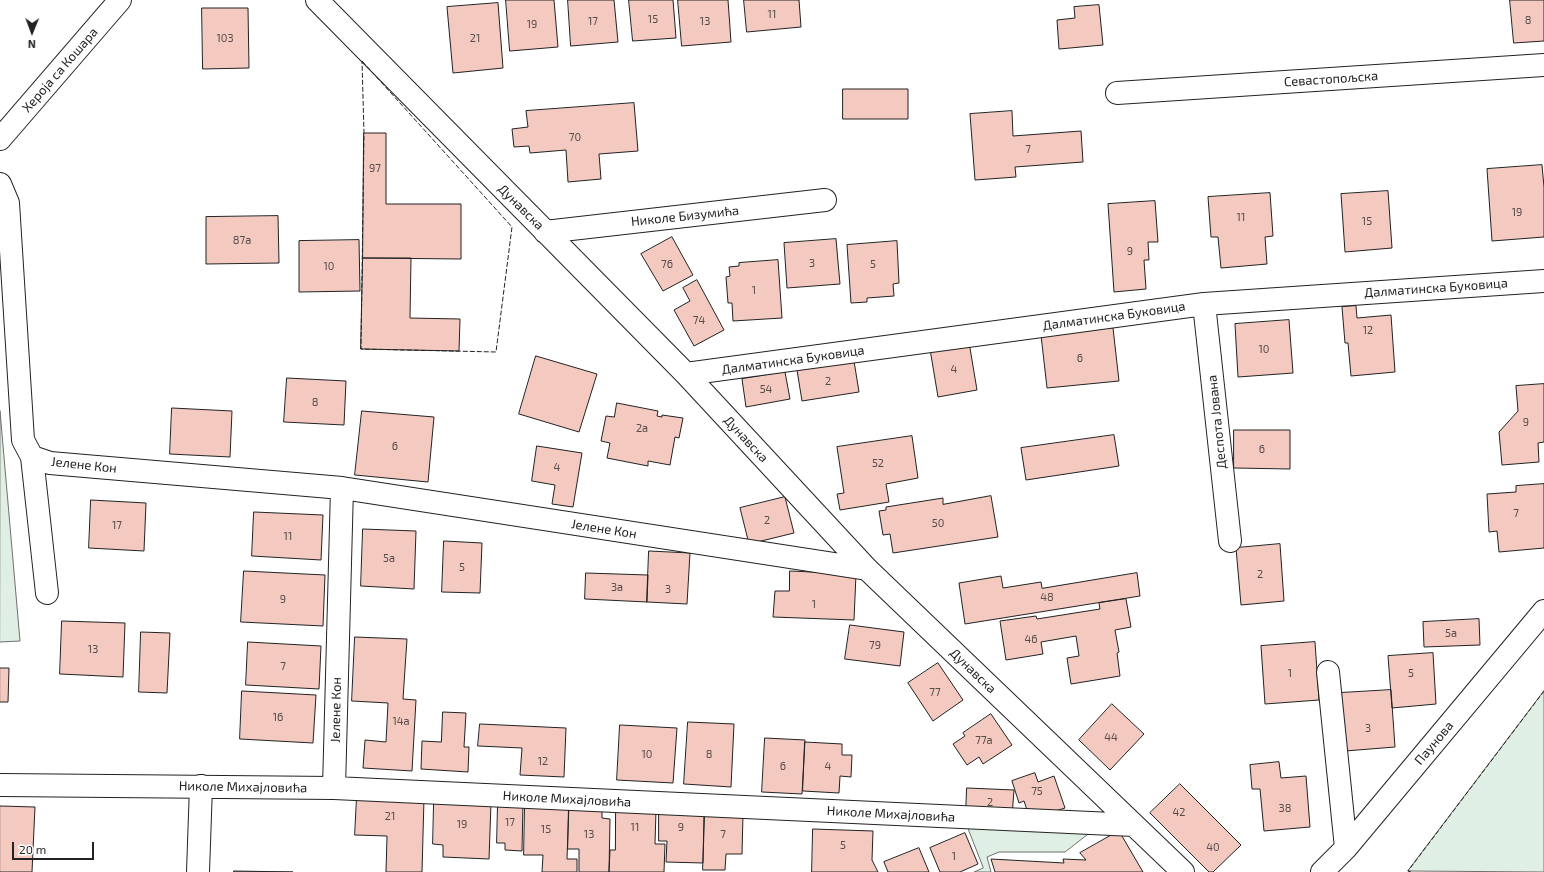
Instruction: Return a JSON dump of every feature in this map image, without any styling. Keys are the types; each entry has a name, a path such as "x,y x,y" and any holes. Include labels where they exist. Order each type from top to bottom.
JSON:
{"street":[{"name":"Хероја са Кошара","path":"0,139 120,0"},
{"name":"Дунавска","path":"318,0 686,374 867,569 1183,872"},
{"name":"Севастопољска","path":"1117,93 1544,65"},
{"path":"0,184 8,203 23,440 32,457 47,593"},
{"name":"Николе Бизумића","path":"545,232 825,200"},
{"name":"Далматинска Буковица","path":"686,374 1204,304 1544,281"},
{"name":"Деспота Јована","path":"1204,304 1230,541"},
{"name":"Јелене Кон","path":"32,457 50,463 342,488 867,569"},
{"name":"Јелене Кон","path":"334,788 342,488"},
{"name":"Паунова","path":"1322,872 1346,848 1544,611"},
{"path":"1328,672 1346,848"},
{"name":"Николе Михајловића","path":"0,784 334,788 1134,825"},
{"path":"198,872 201,786"}],"green space":[{"path":"0,411 20,641 0,642"},
{"path":"1544,691 1544,872 1408,871"},
{"path":"967,825 1092,831 1065,852 999,852 987,857 991,872 974,872 983,868"}],"building":[{"path":"506,0 554,0 558,47 510,51"},
{"path":"568,0 614,0 618,42 571,46"},
{"path":"629,0 673,0 676,38 633,41"},
{"path":"678,0 728,0 731,42 682,46"},
{"path":"744,0 799,0 801,27 747,32"},
{"path":"1510,0 1544,0 1544,41 1514,43"},
{"path":"498,3 503,68 453,73 447,7"},
{"path":"1099,5 1103,45 1059,49 1057,20 1075,18 1074,7"},
{"path":"202,8 248,8 249,68 203,69"},
{"path":"843,89 908,89 908,119 843,119"},
{"path":"634,103 638,151 599,154 601,179 568,182 566,150 530,153 529,146 514,147 512,129 528,127 526,111"},
{"path":"1012,111 1013,136 1081,131 1083,162 1015,167 1016,177 975,180 970,114"},
{"path":"364,133 386,133 386,204 461,204 461,259 363,258"},
{"path":"1542,165 1544,187 1544,237 1492,241 1487,169"},
{"path":"1388,191 1392,248 1345,252 1341,194"},
{"path":"1270,193 1273,236 1265,237 1267,264 1221,268 1218,237 1211,237 1208,197"},
{"path":"1155,201 1158,242 1148,242 1149,260 1144,260 1146,289 1114,292 1108,204"},
{"path":"278,216 279,263 206,264 206,217"},
{"path":"672,237 693,275 663,291 641,254"},
{"path":"836,239 840,284 787,288 784,243"},
{"path":"359,240 360,291 299,292 299,241"},
{"path":"897,241 899,283 893,284 894,296 867,298 867,302 851,303 847,245"},
{"path":"363,258 411,258 410,318 460,319 459,351 361,349"},
{"path":"778,260 782,318 733,321 732,303 728,303 726,277 730,276 729,267 739,266 739,263"},
{"path":"697,280 724,330 694,346 674,310 690,301 683,288"},
{"path":"1356,306 1357,318 1391,315 1395,372 1351,376 1348,343 1345,343 1342,307"},
{"path":"1289,320 1293,373 1238,377 1235,324"},
{"path":"1113,328 1119,381 1047,388 1041,335"},
{"path":"969,342 977,390 938,397 930,349"},
{"path":"536,356 597,374 579,432 519,414"},
{"path":"854,361 859,392 802,401 797,370"},
{"path":"785,372 790,399 746,407 742,379"},
{"path":"287,378 346,381 344,425 284,422"},
{"path":"1544,384 1544,442 1538,443 1539,462 1502,465 1499,432 1518,411 1516,386"},
{"path":"617,403 658,411 657,416 662,417 662,415 683,418 679,438 675,437 670,465 648,461 648,466 607,458 610,443 601,441 606,416 614,417"},
{"path":"172,408 232,411 230,457 170,454"},
{"path":"362,411 434,417 428,482 355,475"},
{"path":"1234,430 1290,430 1290,469 1234,468"},
{"path":"1114,435 1119,466 1026,480 1021,448"},
{"path":"912,436 918,478 886,484 889,502 840,510 837,494 844,493 837,447"},
{"path":"537,446 582,453 573,507 552,504 555,485 532,481"},
{"path":"1544,484 1544,548 1499,552 1497,531 1489,532 1487,494 1516,492 1516,486"},
{"path":"991,496 998,537 893,553 890,534 883,535 879,511 886,510 886,507 943,498 943,504"},
{"path":"785,497 794,533 749,544 740,508"},
{"path":"91,500 146,503 144,551 89,548"},
{"path":"254,512 323,515 321,560 252,556"},
{"path":"363,529 416,531 414,589 361,586"},
{"path":"444,541 482,543 480,593 442,592"},
{"path":"1280,544 1284,601 1241,605 1236,548"},
{"path":"649,551 690,553 687,604 647,602"},
{"path":"244,571 325,575 323,626 241,622"},
{"path":"790,571 856,574 854,620 773,617 775,591 789,591"},
{"path":"586,573 648,575 647,602 585,599"},
{"path":"1137,573 1140,596 965,624 959,583 1001,576 1003,588 1041,582 1042,588"},
{"path":"1126,599 1131,627 1115,630 1119,652 1117,653 1120,676 1071,684 1067,658 1079,656 1076,636 1041,642 1043,654 1006,660 1000,621 1036,616 1037,619 1100,609 1099,603"},
{"path":"1479,619 1480,645 1424,647 1423,622"},
{"path":"62,621 125,623 123,677 60,674"},
{"path":"850,625 904,632 900,666 845,659"},
{"path":"141,632 170,633 167,693 139,692"},
{"path":"355,637 407,639 403,699 416,700 412,771 363,768 365,740 386,742 388,703 352,701"},
{"path":"248,642 321,646 319,689 246,685"},
{"path":"1315,642 1319,700 1265,704 1261,646"},
{"path":"1433,653 1436,704 1392,708 1388,656"},
{"path":"938,663 963,700 933,721 908,683"},
{"path":"0,668 9,668 8,702 0,702"},
{"path":"1391,690 1395,747 1345,751 1340,693"},
{"path":"242,691 316,695 313,743 240,739"},
{"path":"1112,704 1144,734 1110,770 1079,740"},
{"path":"443,712 466,713 464,747 469,747 468,772 421,769 422,741 441,742"},
{"path":"991,714 1012,745 983,764 979,757 967,765 953,744 965,736 963,733"},
{"path":"688,722 734,724 731,787 684,784"},
{"path":"480,724 566,728 564,777 520,775 522,748 478,746"},
{"path":"620,725 677,728 673,783 617,780"},
{"path":"765,738 805,740 802,794 762,792"},
{"path":"805,742 842,744 842,755 852,755 851,777 840,776 839,793 803,791"},
{"path":"1279,762 1281,778 1306,776 1310,827 1264,831 1260,789 1252,789 1250,765"},
{"path":"1035,773 1038,782 1054,776 1065,808 1030,819 1024,801 1019,803 1012,781"},
{"path":"1180,784 1241,845 1213,872 1209,872 1150,813"},
{"path":"967,788 1014,790 1012,817 966,814"},
{"path":"357,796 424,798 422,872 386,872 387,836 355,835"},
{"path":"434,802 491,803 489,859 443,857 443,845 433,844"},
{"path":"498,802 523,802 522,851 505,850 505,843 497,843"},
{"path":"525,802 569,803 567,859 577,859 577,872 542,872 543,855 524,855"},
{"path":"569,805 602,806 602,818 610,819 609,872 579,872 579,849 568,849"},
{"path":"0,806 35,807 32,872 0,872"},
{"path":"616,809 656,810 655,844 665,844 664,872 609,872 610,850 615,850"},
{"path":"659,812 704,813 703,863 666,862 667,841 659,841"},
{"path":"705,813 743,814 742,854 726,854 725,870 703,870"},
{"path":"813,829 873,831 872,860 878,872 812,872"},
{"path":"1119,831 1143,872 995,872 991,859 1064,863 1063,859 1086,860 1080,853"},
{"path":"965,833 978,864 960,872 940,872 930,848"},
{"path":"919,848 929,872 888,872 884,862"},
{"path":"234,871 293,872 234,872"}],"fence":[{"path":"362,61 512,227 496,352 361,349 364,133 362,61"},
{"path":"1411,872 1408,871 1544,691"}]}
